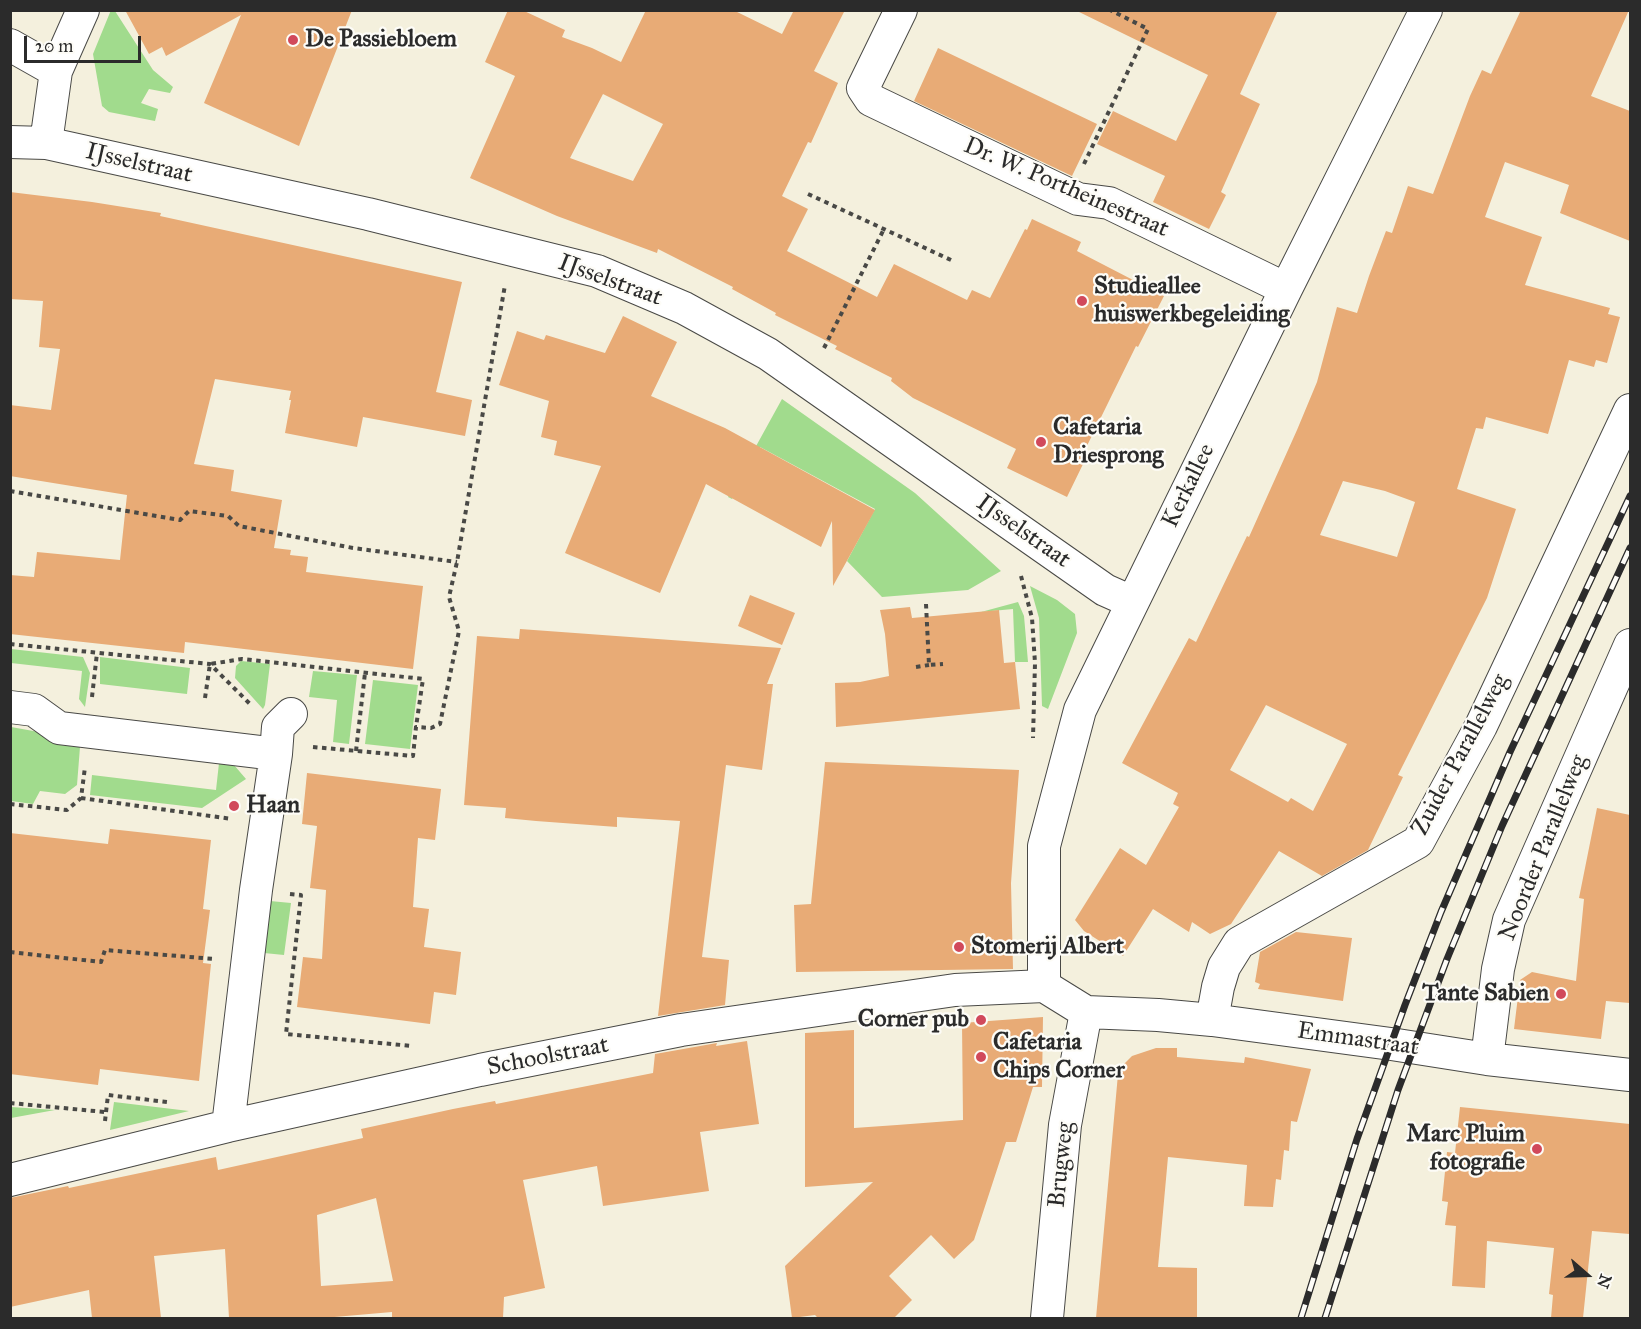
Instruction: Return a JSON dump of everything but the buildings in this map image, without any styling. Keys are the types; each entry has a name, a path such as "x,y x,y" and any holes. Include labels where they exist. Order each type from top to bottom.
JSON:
{"street":[{"path":"46,143 56,71 83,10"},
{"name":"Dr. W. Portheinestraat","path":"902,10 863,88 871,100 1078,199 1108,203 1286,289"},
{"name":"Kerkallee","path":"1044,986 1044,846 1080,710 1286,289 1426,10"},
{"path":"10,45 56,71"},
{"name":"IJsselstraat","path":"10,142 46,143 368,214 597,271 684,308 768,354 1105,590 1132,602"},
{"name":"Zuider Parallelweg","path":"1212,1020 1224,967 1239,943 1418,842 1481,726 1630,410"},
{"name":"Noorder Parallelweg","path":"1487,1059 1498,969 1509,920 1630,645"},
{"path":"10,707 34,710 59,728 281,735 256,890 228,1126"},
{"path":"1044,986 1086,1012"},
{"name":"Schoolstraat","path":"10,1180 228,1126 480,1070 681,1030 955,990 1044,986"},
{"name":"Emmastraat","path":"1086,1012 1212,1020 1487,1059 1630,1075"},
{"name":"Brugweg","path":"1047,1318 1065,1125 1086,1012"}],"path":[{"path":"1070,195 1148,29 1110,10"},
{"path":"808,194 951,260"},
{"path":"807,381 884,229"},
{"path":"416,727 431,728 440,724 459,631 449,597 507,275"},
{"path":"10,491 180,519 189,511 228,516 239,526 352,548 457,562"},
{"path":"1031,580 1021,575 1032,618 1035,663 1033,747"},
{"path":"926,604 929,665"},
{"path":"10,644 210,664 244,659 423,679 413,756 356,752 281,735 264,723 258,713 210,664"},
{"path":"92,699 97,653"},
{"path":"205,698 210,664"},
{"path":"916,667 943,664"},
{"path":"356,752 365,673"},
{"path":"10,804 68,810 81,798 86,759"},
{"path":"81,798 266,824"},
{"path":"256,890 301,895 286,1034 414,1047"},
{"path":"10,952 101,962 105,950 223,959"},
{"path":"10,1103 105,1112"}],"green space":[{"path":"111,10 115,11 153,70 173,87 170,93 149,89 141,103 158,109 155,121 109,112 102,106 93,54"},
{"path":"782,399 915,493 1001,571 968,590 882,597 847,561 875,509 760,447 732,499 728,497"},
{"path":"1030,586 1057,600 1075,614 1077,633 1048,709 1042,706 1039,618"},
{"path":"1018,602 1024,616 1028,662 1015,662 1013,609 981,612"},
{"path":"11,649 83,657 90,673 85,707 79,699 82,671 11,663"},
{"path":"100,657 190,668 187,694 100,684"},
{"path":"241,661 270,664 263,709 235,678 236,666"},
{"path":"313,671 357,675 349,744 333,742 337,700 309,697"},
{"path":"373,680 418,685 410,749 365,744"},
{"path":"11,727 50,734 60,745 80,747 77,785 65,794 40,791 33,804 11,801"},
{"path":"219,763 234,765 246,779 202,808 90,795 92,775 216,790"},
{"path":"270,901 291,903 284,955 264,953"},
{"path":"114,1102 189,1111 110,1130"},
{"path":"11,1107 55,1110 11,1118"}],"railway":[{"path":"1301,1318 1357,1139 1441,912 1510,752 1630,496"},
{"path":"1325,1318 1398,1090 1447,959 1502,826 1630,548"}],"place":[{"name":"De Passiebloem","path":"293,40"},
{"name":"Studieallee huiswerkbegeleiding","path":"1082,301"},
{"name":"Cafetaria Driesprong","path":"1041,442"},
{"name":"Haan","path":"234,806"},
{"name":"Stomerij Albert","path":"959,947"},
{"name":"Tante Sabien","path":"1561,994"},
{"name":"Corner pub","path":"981,1020"},
{"name":"Cafetaria Chips Corner","path":"981,1057"},
{"name":"Marc Pluim fotografie","path":"1537,1149"}]}
